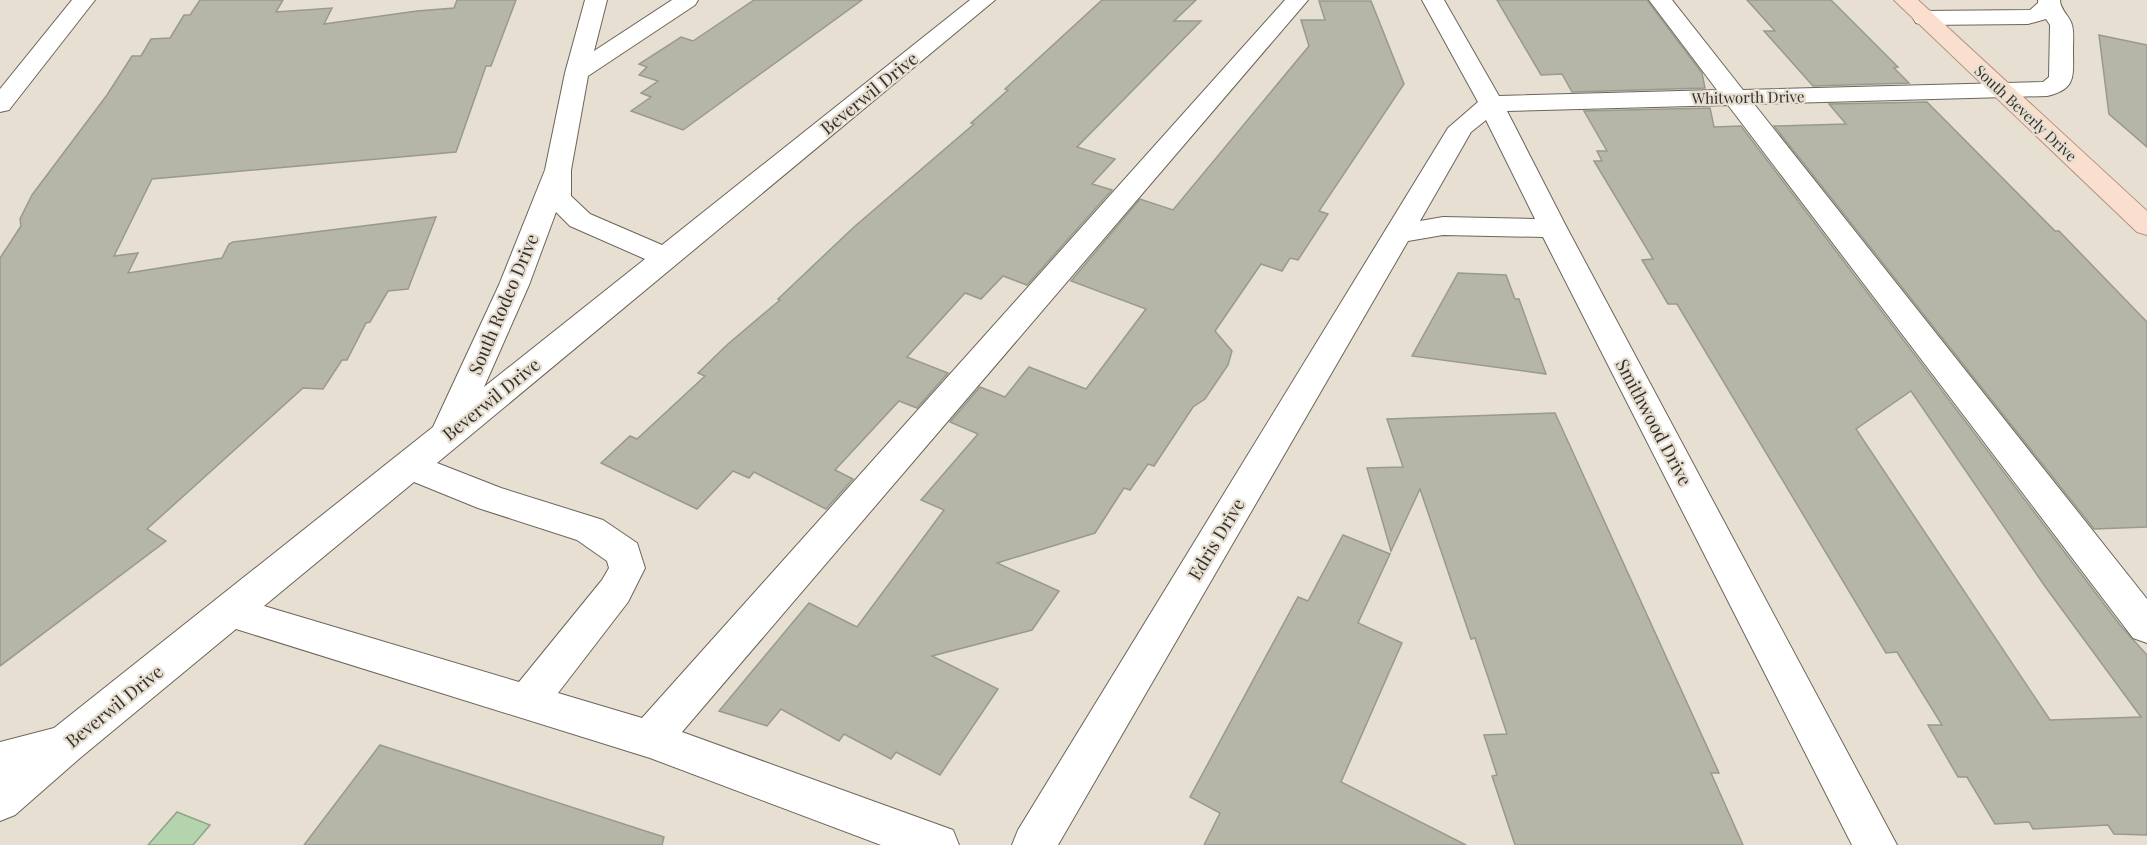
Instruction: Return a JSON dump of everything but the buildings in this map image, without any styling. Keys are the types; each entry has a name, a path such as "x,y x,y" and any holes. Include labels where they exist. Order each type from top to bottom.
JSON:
{"main road":[{"name":"South Beverly Drive","path":"1905,0 2147,226"}],"street":[{"path":"0,105 84,0"},
{"name":"South Rodeo Drive","path":"446,436 514,285 558,170 578,72 596,0"},
{"path":"578,72 687,0"},
{"name":"Beverwil Drive","path":"0,801 65,745 984,0"},
{"path":"650,739 1297,0"},
{"name":"Smithwood Drive","path":"1433,0 1491,104 1553,228 1875,845"},
{"path":"1660,0 2147,627"},
{"path":"1924,18 2037,16 2049,2"},
{"name":"Whitworth Drive","path":"1491,104 2047,89 2058,84 2061,78 2061,26 2049,2"},
{"name":"Edris Drive","path":"1034,845 1461,128 1491,104"},
{"name":"South Rodeo Drive","path":"558,170 557,198 580,220 665,257"},
{"path":"1398,234 1443,226 1553,228"},
{"path":"409,466 490,498 590,530 624,553 627,568 615,591 527,702"},
{"path":"231,612 650,739 937,845"},
{"path":"0,760 65,745"}],"shaded area":[{"path":"177,812 210,825 193,845 148,845"}]}
